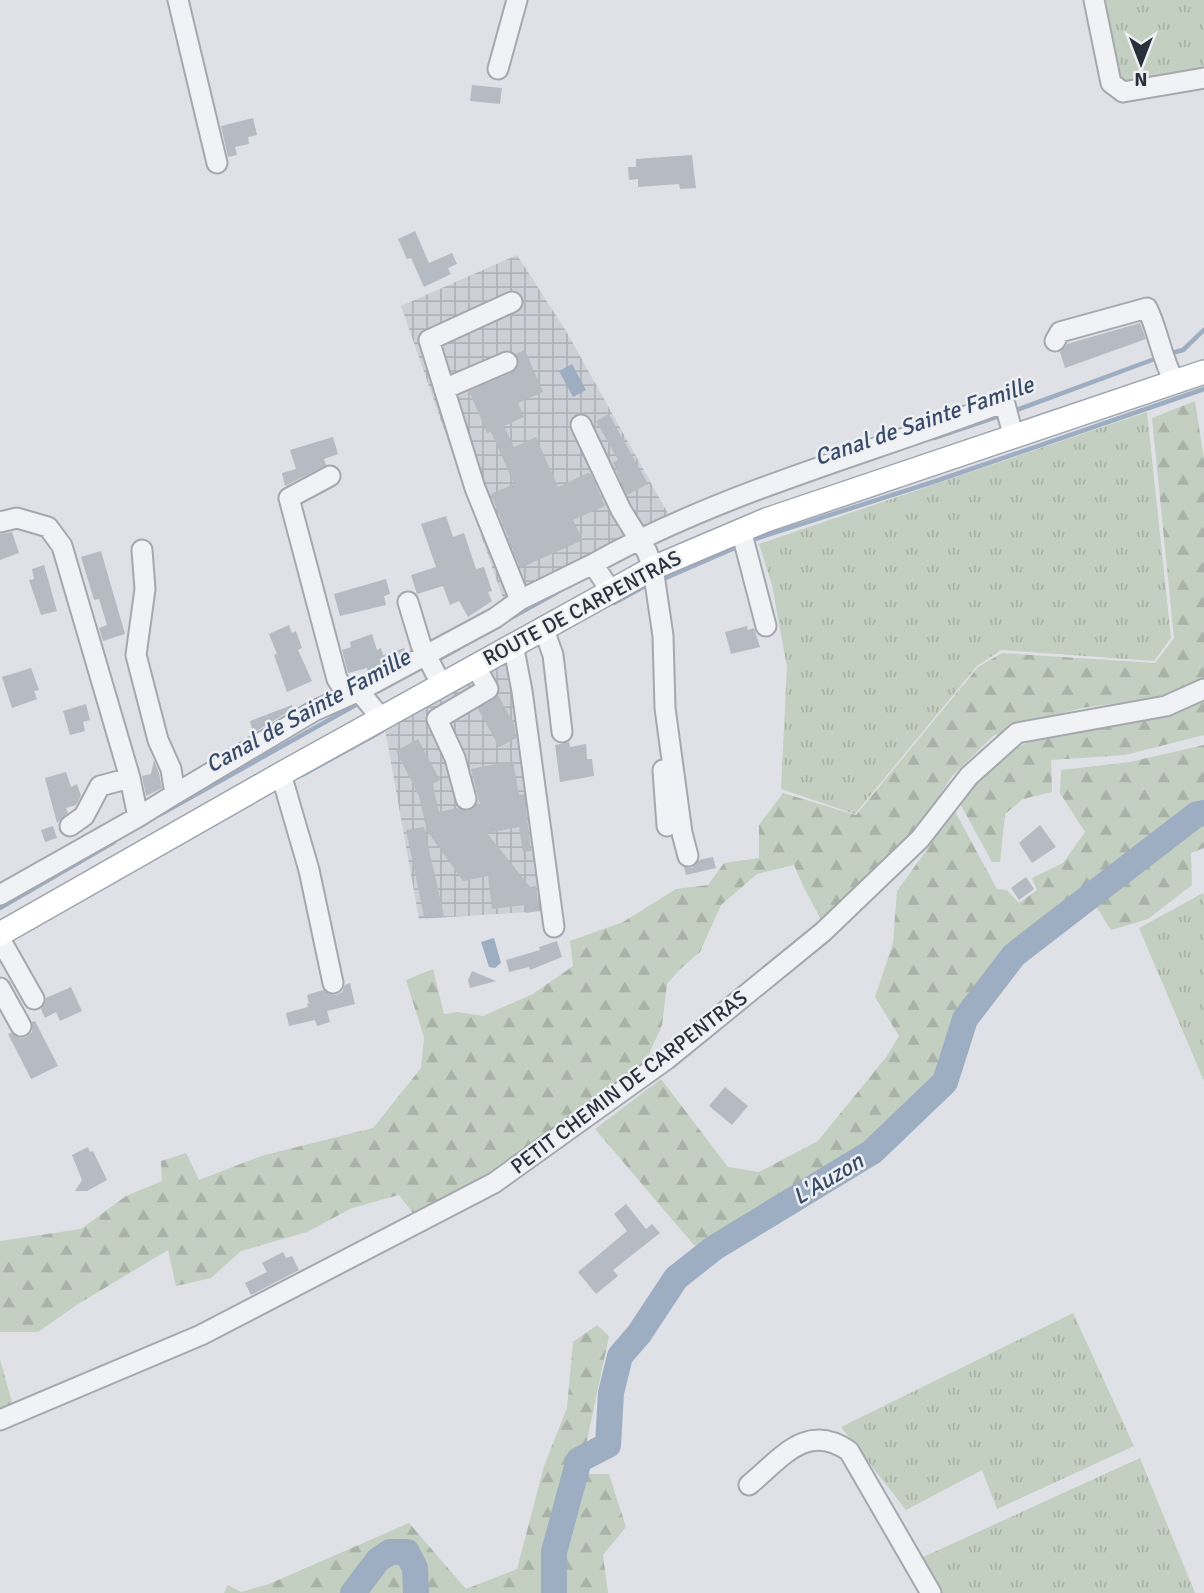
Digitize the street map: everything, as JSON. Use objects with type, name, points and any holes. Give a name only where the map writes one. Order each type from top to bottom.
[{"type":"main road","name":"ROUTE DE CARPENTRAS","points":[[0,933],[441,684],[653,568],[741,530],[1204,372]]},
{"type":"street","points":[[178,0],[217,163]]},
{"type":"street","points":[[498,69],[517,0]]},
{"type":"street","points":[[1094,0],[1111,83],[1123,92],[1204,78]]},
{"type":"street","points":[[512,302],[429,340],[475,488],[520,600]]},
{"type":"street","points":[[1055,341],[1060,332],[1147,308],[1156,326],[1167,368],[1175,382]]},
{"type":"street","points":[[444,389],[507,362]]},
{"type":"street","points":[[0,895],[138,817],[314,711],[427,656],[495,618],[520,600],[639,538],[758,491],[991,407],[1005,404],[1013,435]]},
{"type":"street","points":[[581,425],[621,510],[639,538],[653,568],[663,636],[668,727],[682,833],[688,856]]},
{"type":"street","points":[[330,476],[289,498],[337,679],[381,718]]},
{"type":"street","points":[[0,522],[17,518],[48,527],[62,546],[130,778],[138,817]]},
{"type":"street","points":[[741,530],[766,626]]},
{"type":"street","points":[[142,550],[145,589],[136,655],[158,740],[171,769],[175,794]]},
{"type":"street","points":[[593,564],[610,590]]},
{"type":"street","points":[[408,602],[427,656],[441,684]]},
{"type":"street","points":[[543,627],[553,654],[562,732]]},
{"type":"street","points":[[513,644],[522,691],[554,927]]},
{"type":"street","points":[[466,799],[455,758],[437,719],[488,689],[475,666]]},
{"type":"street","name":"PETIT CHEMIN DE CARPENTRAS","points":[[0,1420],[201,1335],[494,1183],[667,1059],[823,932],[920,839],[969,776],[1017,733],[1166,706],[1204,689]]},
{"type":"street","points":[[667,825],[662,774],[668,727]]},
{"type":"street","points":[[281,774],[309,870],[333,983]]},
{"type":"street","points":[[70,826],[84,816],[100,786],[130,778]]},
{"type":"street","points":[[0,939],[34,999]]},
{"type":"street","points":[[0,988],[21,1026]]},
{"type":"street","points":[[749,1485],[802,1442],[818,1439],[836,1442],[849,1451],[931,1593]]},
{"type":"shaded area","points":[[517,255],[566,331],[670,517],[505,604],[401,306]]},
{"type":"shaded area","points":[[520,651],[559,910],[419,919],[385,729]]},
{"type":"green space","points":[[1100,0],[1204,0],[1204,68],[1123,82],[1117,79]]},
{"type":"green space","points":[[1195,401],[1204,459],[1204,680],[1193,687],[1154,698],[1082,708],[1036,720],[993,736],[952,776],[926,817],[887,864],[822,921],[794,865],[757,874],[721,905],[700,952],[667,984],[662,1025],[646,1061],[608,1098],[544,1143],[416,1217],[399,1195],[352,1208],[307,1232],[241,1251],[211,1278],[176,1286],[168,1250],[78,1304],[38,1332],[0,1332],[0,1241],[81,1229],[126,1196],[162,1181],[161,1161],[186,1153],[199,1180],[261,1156],[373,1128],[421,1068],[424,1037],[406,980],[433,969],[444,1014],[458,1012],[483,1016],[533,994],[573,966],[570,941],[623,922],[676,889],[708,885],[724,863],[759,858],[759,825],[783,793],[856,815],[978,667],[1002,653],[1155,663],[1174,638],[1152,418]]},
{"type":"green space","points":[[1147,412],[1171,638],[1154,661],[1001,650],[977,666],[855,814],[781,789],[787,667],[772,585],[759,544]]},
{"type":"green space","points":[[1204,699],[1204,735],[1125,755],[1051,760],[1052,792],[1023,799],[1005,814],[1000,862],[992,862],[957,798],[1001,754],[1027,743]]},
{"type":"green space","points":[[1204,745],[1204,848],[1191,853],[1192,885],[1148,919],[1111,930],[1086,891],[1009,949],[959,1015],[940,1077],[866,1145],[704,1252],[693,1244],[595,1129],[661,1079],[728,1167],[759,1172],[818,1141],[887,1056],[899,1036],[875,997],[893,943],[897,891],[926,851],[951,804],[997,889],[1007,890],[1019,903],[1037,890],[1032,878],[1063,863],[1085,832],[1060,793],[1061,770],[1130,762]]},
{"type":"green space","points":[[1203,893],[1204,897],[1204,1081],[1139,928]]},
{"type":"green space","points":[[1073,1313],[1134,1446],[997,1509],[982,1470],[906,1510],[841,1427]]},
{"type":"green space","points":[[597,1325],[609,1336],[580,1474],[609,1474],[626,1527],[603,1555],[608,1593],[224,1593],[228,1585],[241,1592],[269,1584],[409,1523],[466,1589],[517,1569],[544,1466],[567,1408],[573,1342]]},
{"type":"green space","points":[[0,1359],[13,1406],[0,1412]]},
{"type":"green space","points":[[1140,1458],[1195,1593],[942,1593],[921,1558]]},
{"type":"water","points":[[572,364],[586,390],[573,397],[559,371]]},
{"type":"water","points":[[494,938],[501,963],[495,968],[489,967],[481,942]]},
{"type":"building","points":[[472,85],[502,88],[500,104],[470,101]]},
{"type":"building","points":[[253,118],[257,135],[248,137],[249,144],[235,147],[237,155],[228,157],[221,126]]},
{"type":"building","points":[[692,155],[696,188],[680,189],[679,184],[638,187],[638,179],[629,180],[628,167],[636,167],[636,159]]},
{"type":"building","points":[[415,231],[429,263],[452,253],[457,264],[448,268],[451,274],[424,287],[411,258],[407,259],[398,239]]},
{"type":"building","points":[[1140,323],[1146,339],[1065,368],[1060,352],[1067,344]]},
{"type":"building","points":[[525,350],[543,392],[518,403],[524,417],[504,426],[514,447],[536,437],[558,487],[591,474],[605,506],[573,520],[583,540],[520,568],[491,494],[514,484],[469,391],[512,373],[519,364],[516,354]]},
{"type":"building","points":[[609,414],[648,484],[627,495],[613,463],[618,460],[596,421]]},
{"type":"building","points":[[333,437],[338,454],[324,459],[326,465],[285,486],[282,473],[296,469],[290,450]]},
{"type":"building","points":[[446,516],[453,537],[464,533],[476,569],[484,567],[492,591],[488,592],[492,601],[468,617],[459,601],[450,605],[443,586],[417,594],[411,575],[436,567],[421,524]]},
{"type":"building","points":[[12,532],[19,553],[0,560],[0,534]]},
{"type":"building","points":[[101,551],[125,634],[103,641],[99,628],[107,625],[99,599],[94,600],[81,557]]},
{"type":"building","points":[[44,565],[57,611],[41,615],[29,580],[34,579],[32,569]]},
{"type":"building","points":[[386,579],[390,594],[384,596],[386,605],[340,616],[334,594]]},
{"type":"building","points":[[289,625],[292,633],[296,631],[302,648],[298,650],[312,681],[287,692],[269,634]]},
{"type":"building","points":[[747,626],[748,630],[754,628],[760,647],[731,654],[725,632]]},
{"type":"building","points":[[372,634],[377,650],[381,648],[383,655],[404,648],[406,652],[368,672],[367,668],[348,673],[342,650],[351,647],[350,642]]},
{"type":"building","points":[[31,668],[39,690],[34,691],[37,699],[12,708],[2,677]]},
{"type":"building","points":[[498,695],[514,724],[516,738],[499,747],[478,709]]},
{"type":"building","points":[[86,704],[90,720],[83,722],[85,731],[70,735],[63,711]]},
{"type":"building","points":[[292,705],[293,709],[253,733],[250,721]]},
{"type":"building","points":[[418,739],[440,780],[433,784],[439,812],[458,808],[468,811],[480,804],[471,769],[513,761],[519,795],[524,794],[531,851],[523,852],[519,827],[487,833],[530,887],[536,886],[539,911],[526,913],[525,905],[492,909],[488,876],[463,881],[427,831],[419,796],[396,751]]},
{"type":"building","points":[[569,742],[570,747],[586,744],[587,759],[592,759],[594,776],[560,782],[555,745]]},
{"type":"building","points":[[154,760],[162,788],[146,796],[142,776],[151,774]]},
{"type":"building","points":[[66,772],[71,787],[77,784],[81,796],[76,805],[66,808],[68,813],[57,823],[45,778]]},
{"type":"building","points":[[1040,825],[1056,847],[1032,863],[1019,843]]},
{"type":"building","points":[[53,826],[57,838],[45,842],[41,830]]},
{"type":"building","points":[[424,827],[444,916],[424,916],[406,830]]},
{"type":"building","points":[[713,857],[716,868],[686,875],[684,867],[692,868],[699,860]]},
{"type":"building","points":[[1026,877],[1034,889],[1019,900],[1011,888]]},
{"type":"building","points":[[557,941],[562,957],[530,970],[529,967],[509,972],[506,960],[540,950],[539,947]]},
{"type":"building","points":[[472,971],[496,981],[470,988],[468,980]]},
{"type":"building","points":[[350,983],[355,1004],[327,1011],[330,1022],[317,1026],[315,1020],[289,1026],[286,1013],[308,1007],[307,995],[323,990],[336,995]]},
{"type":"building","points":[[71,987],[82,1011],[60,1021],[56,1012],[45,1018],[41,1009],[46,998]]},
{"type":"building","points":[[35,1021],[58,1066],[31,1079],[8,1034],[26,1037],[32,1032],[32,1022]]},
{"type":"building","points":[[725,1087],[748,1106],[732,1125],[709,1106]]},
{"type":"building","points":[[88,1147],[90,1152],[93,1151],[107,1180],[87,1191],[75,1191],[82,1180],[72,1155]]},
{"type":"building","points":[[626,1204],[646,1229],[652,1224],[660,1233],[613,1270],[618,1276],[596,1294],[578,1272],[627,1231],[614,1214]]},
{"type":"building","points":[[283,1252],[286,1258],[292,1256],[299,1270],[251,1295],[245,1283],[267,1272],[262,1263]]},
{"type":"waterway","name":"Canal de Sainte Famille","points":[[1168,354],[1183,350],[1204,330]]},
{"type":"waterway","name":"Canal de Sainte Famille","points":[[1014,411],[1160,357]]},
{"type":"waterway","points":[[755,539],[936,481],[1204,389]]},
{"type":"waterway","name":"Canal de Sainte Famille","points":[[934,438],[1002,415]]},
{"type":"waterway","points":[[661,580],[737,547]]},
{"type":"waterway","points":[[614,603],[647,585]]},
{"type":"waterway","name":"Canal de Sainte Famille","points":[[509,619],[556,593]]},
{"type":"waterway","name":"Canal de Sainte Famille","points":[[436,661],[459,648]]},
{"type":"waterway","name":"Canal de Sainte Famille","points":[[161,814],[361,702]]},
{"type":"waterway","points":[[302,775],[382,731]]},
{"type":"waterway","name":"L'Auzon","points":[[554,1593],[554,1552],[579,1460],[608,1445],[611,1393],[620,1356],[639,1334],[676,1278],[714,1248],[872,1152],[945,1082],[965,1019],[1014,955],[1197,814],[1204,813]]},
{"type":"waterway","name":"Canal de Sainte Famille","points":[[0,908],[114,842]]},
{"type":"waterway","name":"L'Auzon","points":[[353,1593],[378,1560],[390,1552],[407,1552],[415,1568],[416,1593]]}]
